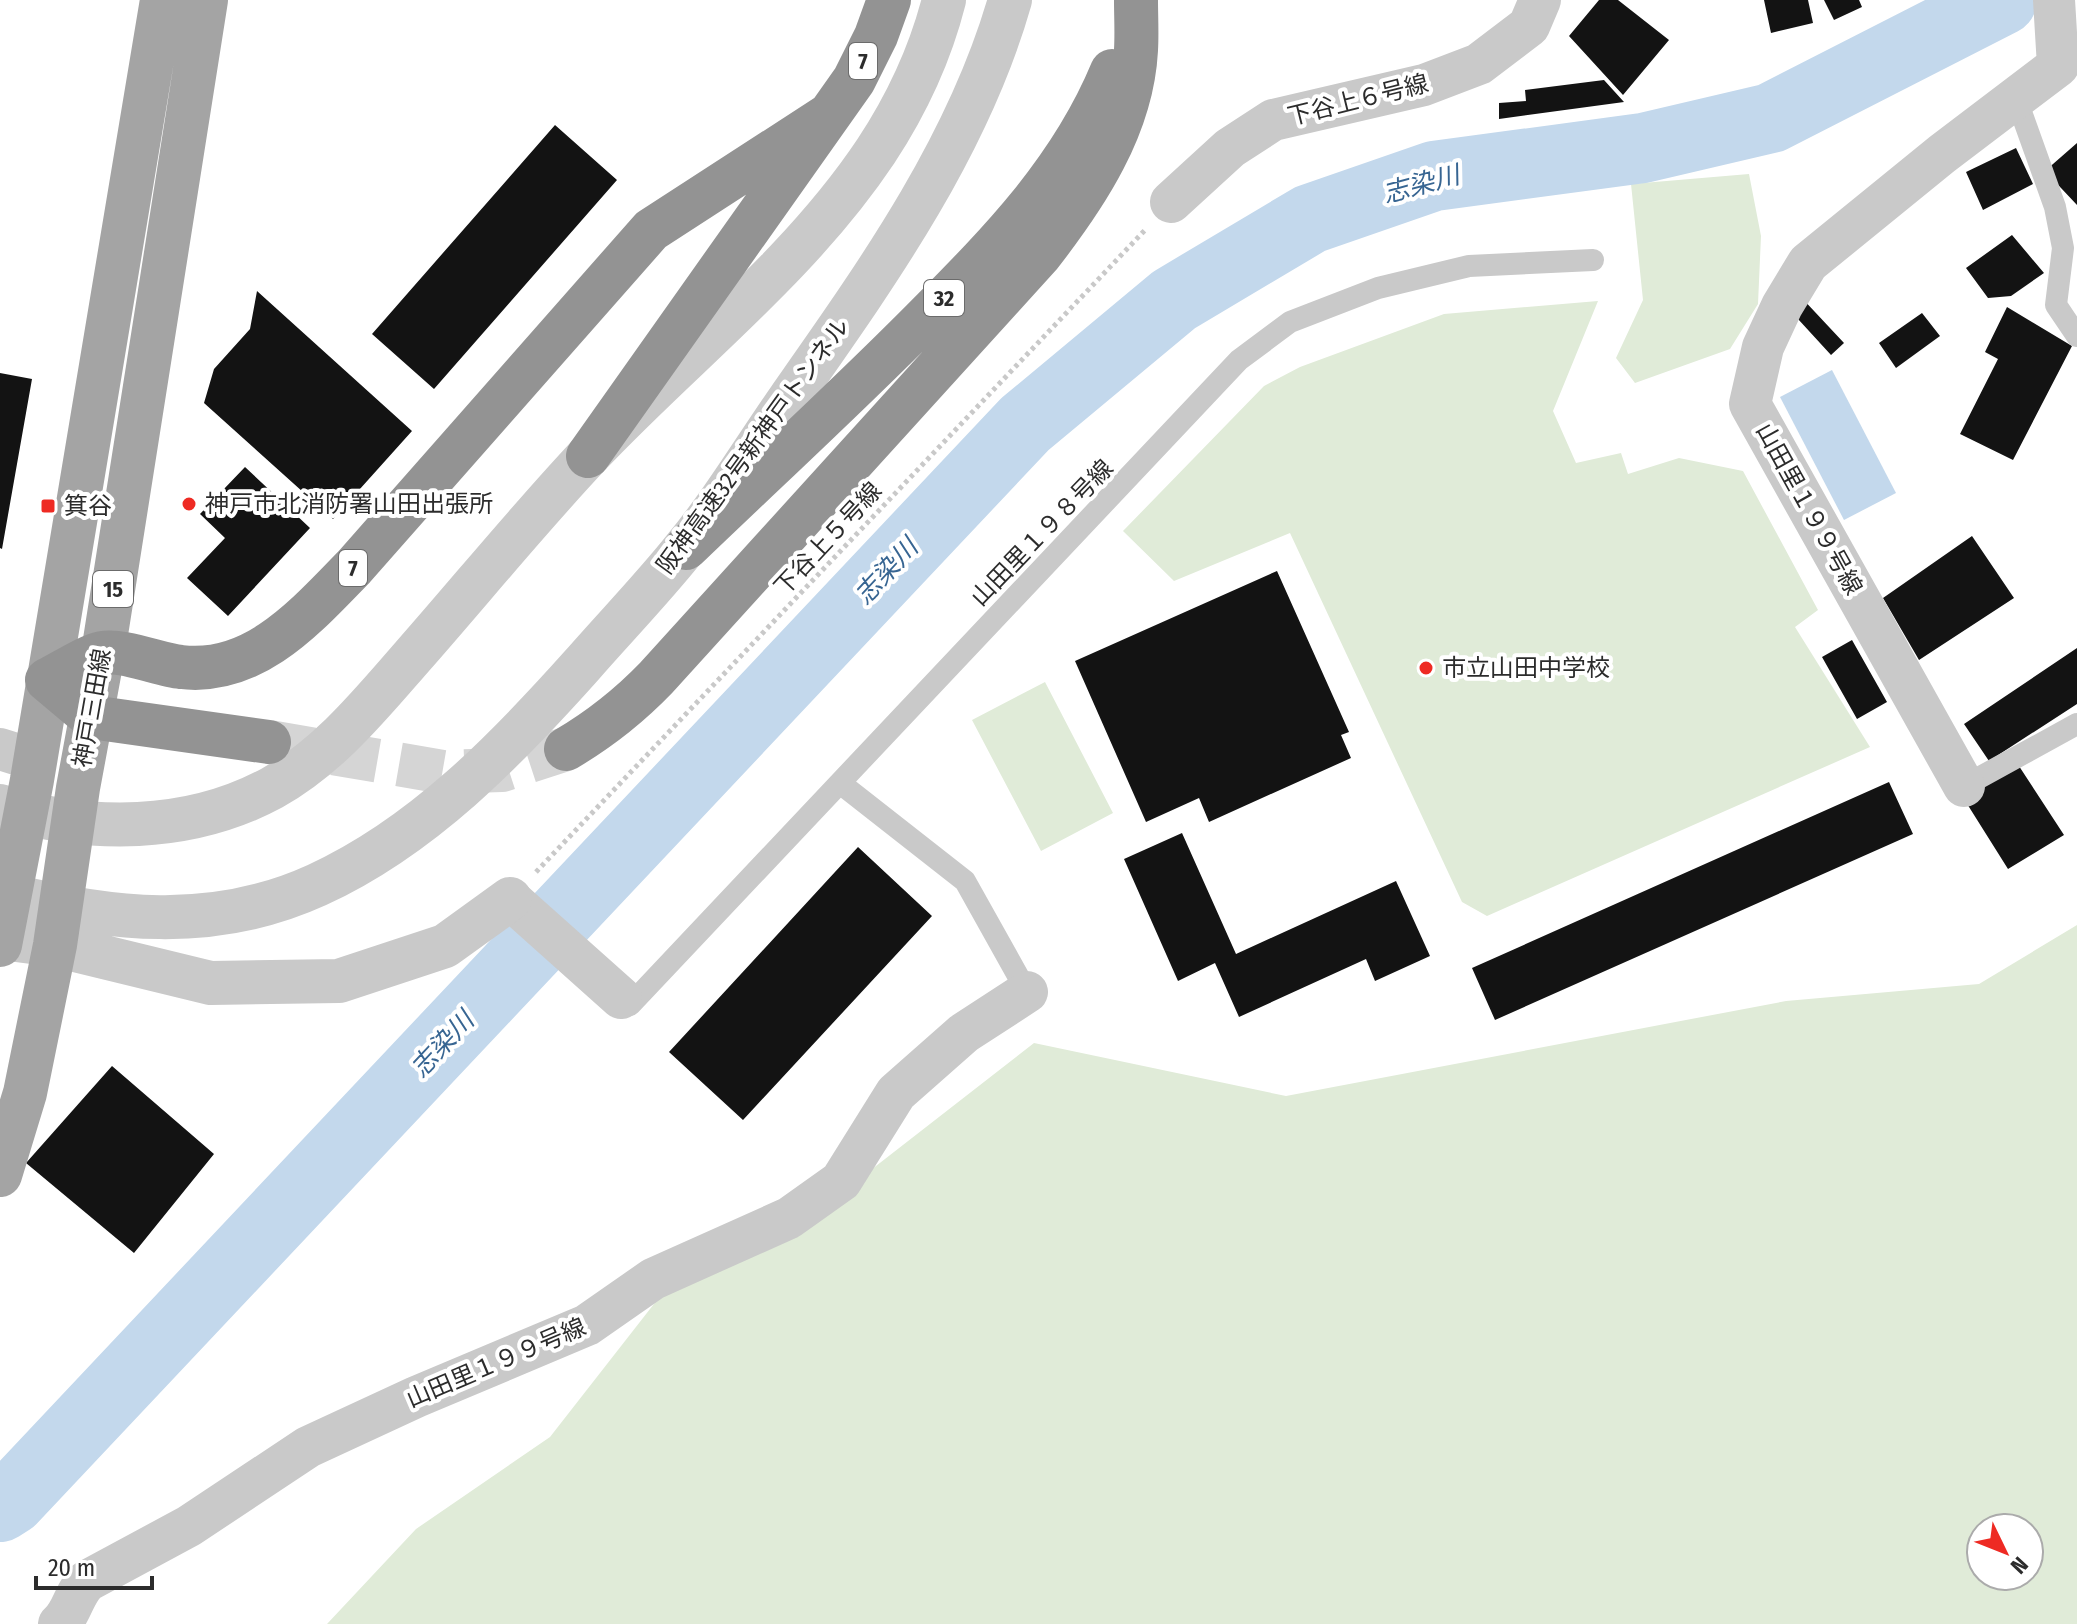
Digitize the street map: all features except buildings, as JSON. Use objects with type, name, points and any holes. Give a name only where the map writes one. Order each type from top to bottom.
[{"type":"highway","name":"7","points":[[588,456],[854,80],[876,36],[889,0]]},
{"type":"highway","points":[[566,749],[600,729],[631,705],[1040,255],[1069,217],[1114,138],[1129,95],[1136,52],[1136,0]]},
{"type":"highway","name":"32","points":[[686,548],[899,344],[1023,215],[1053,178],[1098,103],[1121,48],[1136,0]]},
{"type":"highway","name":"7","points":[[103,653],[180,667],[209,667],[242,660],[273,643],[311,611],[354,567],[651,230],[827,116]]},
{"type":"highway","points":[[103,653],[47,680],[91,717],[269,742]]},
{"type":"main road","name":"神戸三田線","points":[[0,940],[18,754],[47,680],[162,0]]},
{"type":"main road","name":"神戸三田線","points":[[0,1175],[25,1093],[55,945],[206,0]]},
{"type":"street","points":[[0,806],[58,820],[108,825],[149,824],[238,805],[304,768],[341,736],[588,456],[761,286],[840,198],[875,152],[904,104],[928,55],[944,0]]},
{"type":"street","name":"阪神高速32号新神戸トンネル","points":[[0,893],[103,915],[143,918],[213,915],[268,902],[315,886],[395,840],[442,804],[546,705],[686,548],[854,306],[935,178],[971,105],[1010,0]]},
{"type":"street","name":"下谷上６号線","points":[[1171,202],[1230,148],[1273,120],[1424,85],[1479,64],[1529,26],[1540,0]]},
{"type":"street","points":[[2054,0],[2064,60]]},
{"type":"street","name":"山田里１９９号線","points":[[1964,786],[1750,404],[1763,347],[1782,306],[1808,263],[2064,60]]},
{"type":"street","points":[[0,940],[55,945],[211,983],[339,981],[445,946],[510,899],[621,998]]},
{"type":"street","name":"山田里１９９号線","points":[[59,1624],[70,1613],[78,1590],[87,1581],[189,1526],[308,1447],[416,1397],[587,1325],[653,1279],[789,1218],[841,1181],[896,1093],[964,1033],[1027,992]]},
{"type":"lane","points":[[2016,98],[2055,207],[2063,248],[2056,305],[2077,336]]},
{"type":"lane","name":"山田里１９８号線","points":[[621,998],[630,1005],[1239,360],[1290,322],[1378,288],[1469,266],[1593,260]]},
{"type":"lane","points":[[1964,786],[2077,724]]},
{"type":"lane","points":[[840,783],[965,881],[1027,992]]},
{"type":"path","name":"下谷上５号線","points":[[510,899],[1171,202]]},
{"type":"green space","points":[[1749,174],[1761,236],[1758,304],[1730,349],[1635,383],[1616,358],[1643,300],[1631,184]]},
{"type":"green space","points":[[1598,301],[1553,411],[1576,463],[1621,453],[1628,474],[1679,458],[1743,471],[1818,610],[1795,627],[1870,747],[1487,916],[1462,902],[1290,533],[1174,581],[1123,531],[1264,386],[1300,367],[1444,314]]},
{"type":"green space","points":[[1045,682],[1113,813],[1041,851],[972,720]]},
{"type":"green space","points":[[2077,925],[2077,1624],[327,1624],[416,1529],[550,1437],[675,1277],[786,1236],[1034,1043],[1286,1096],[1786,1001],[1979,984]]},
{"type":"water","points":[[1832,370],[1896,493],[1844,520],[1780,397]]},
{"type":"waterway","name":"志染川","points":[[0,1507],[11,1500],[1025,424],[1174,300],[1310,219],[1434,176],[1643,148],[1771,118],[2002,0]]},
{"type":"tunnel","points":[[269,742],[443,772],[502,770],[566,749]]},
{"type":"place","name":"神戸市北消防署山田出張所","points":[[189,504]]},
{"type":"place","name":"箕谷","points":[[48,506]]},
{"type":"place","name":"市立山田中学校","points":[[1426,668]]}]
